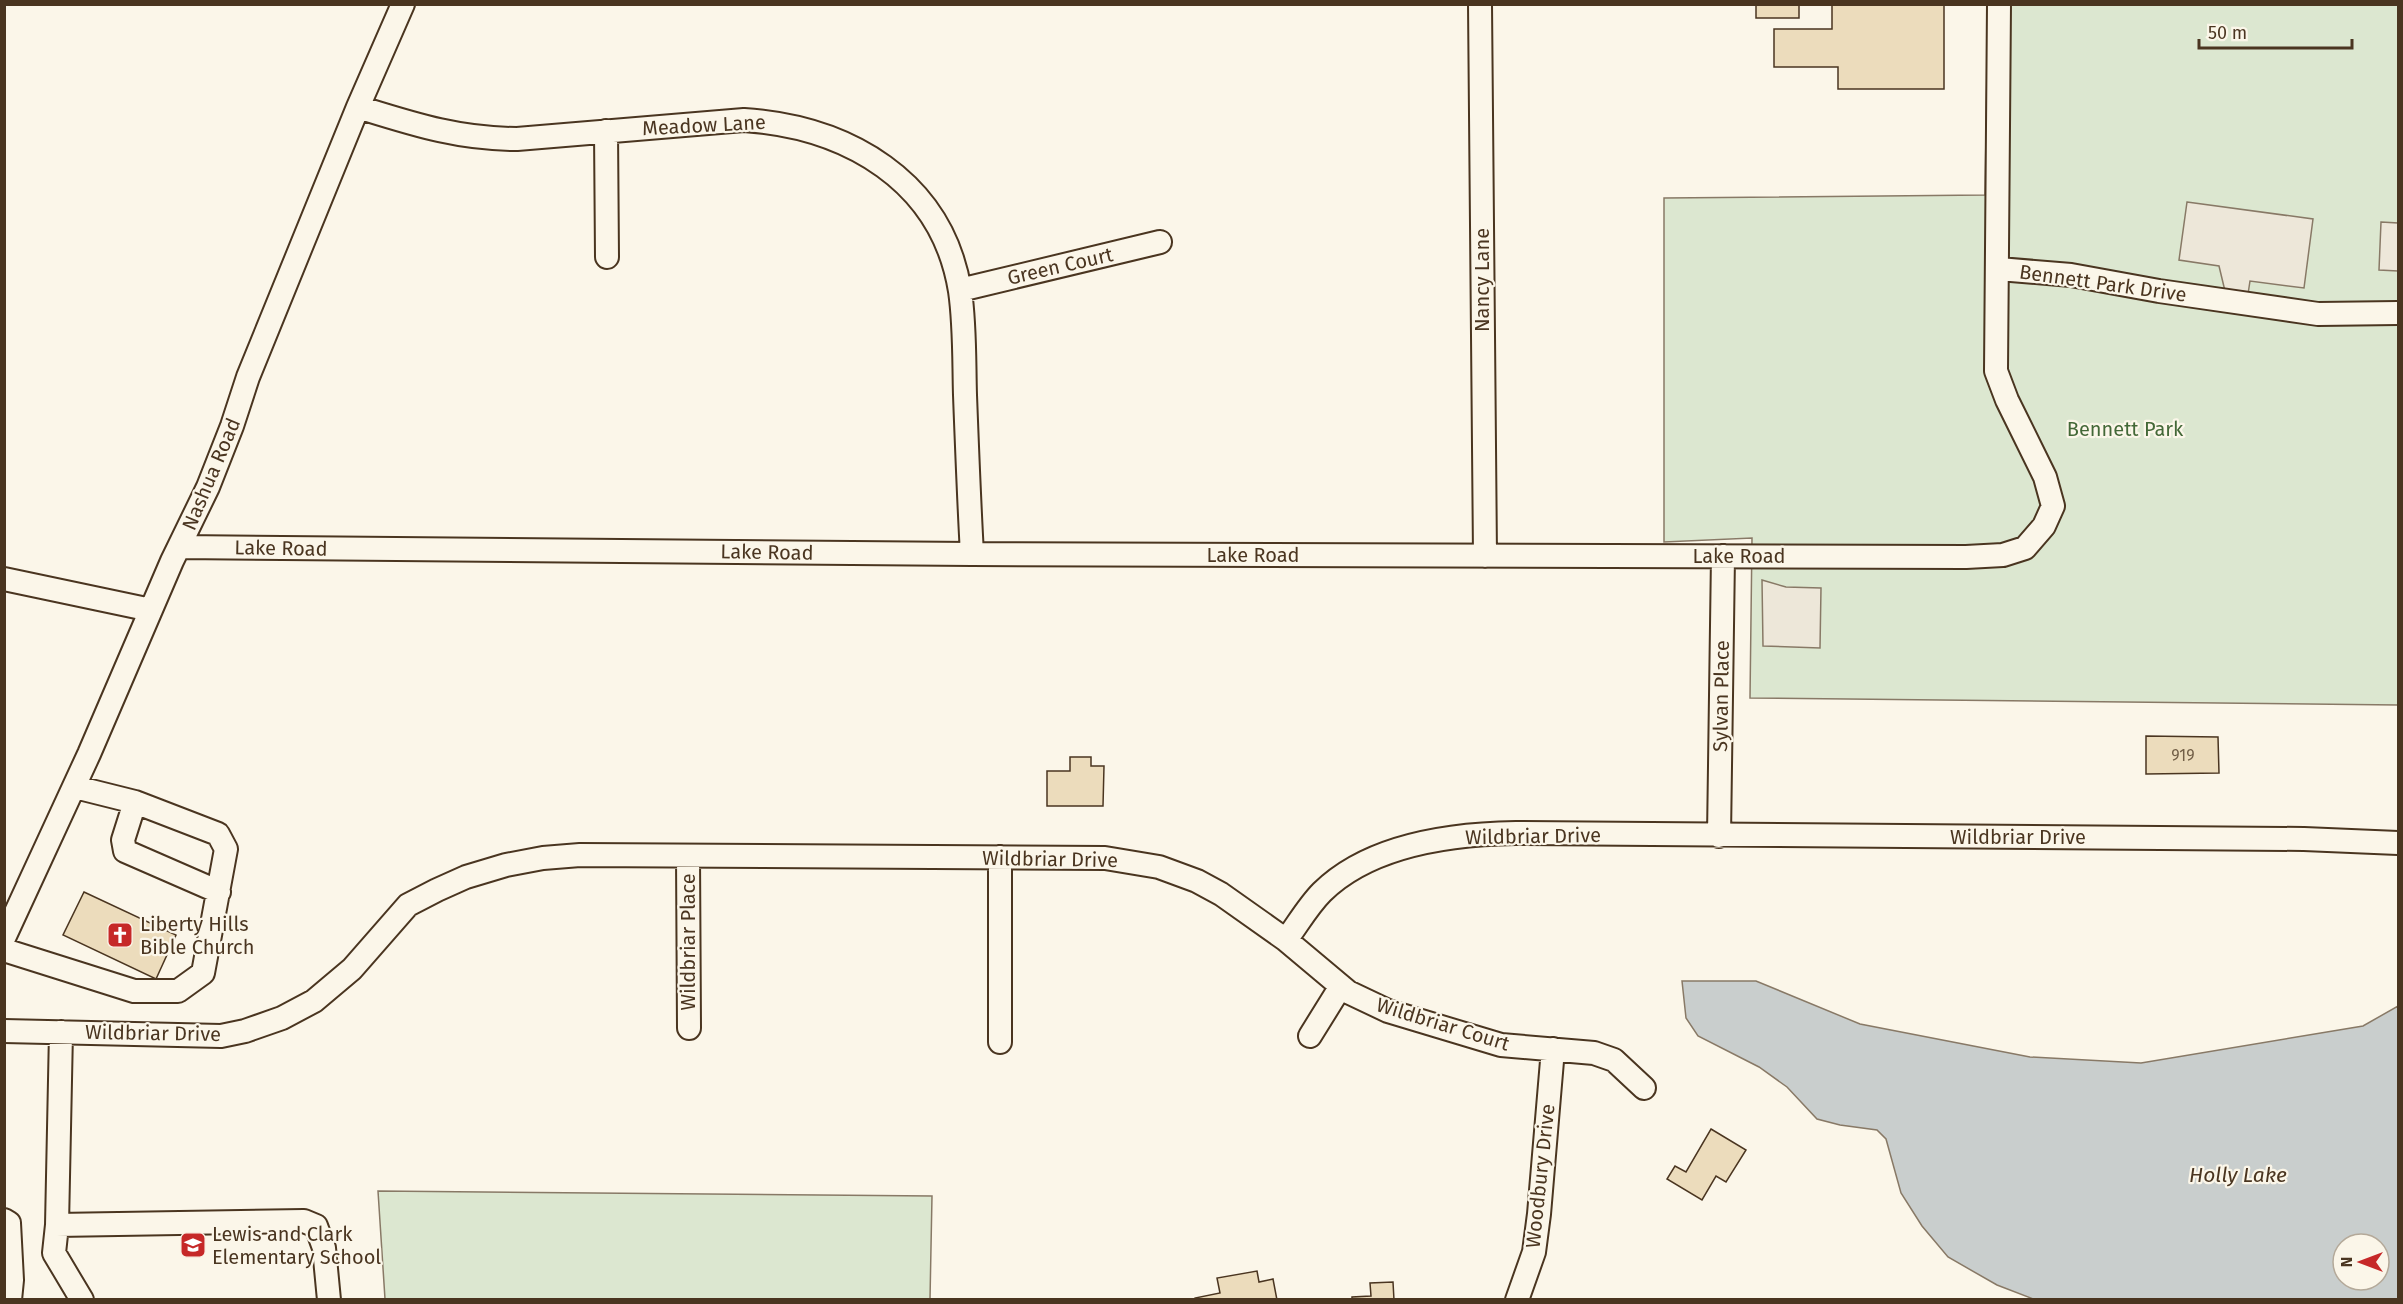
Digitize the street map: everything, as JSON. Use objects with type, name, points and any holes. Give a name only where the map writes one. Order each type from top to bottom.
[{"type":"street","name":"Nashua Road","points":[[4,938],[75,787],[151,610],[208,487],[248,377],[358,107],[403,4]]},
{"type":"street","name":"Nancy Lane","points":[[1480,4],[1485,556]]},
{"type":"street","name":"Bennett Park Drive","points":[[1999,4],[1998,269],[2071,275],[2159,291],[2318,314],[2398,313]]},
{"type":"street","name":"Meadow Lane","points":[[358,107],[432,129],[489,139],[518,139],[744,120],[791,125],[821,133],[850,145],[874,158],[896,174],[925,208],[944,239],[960,290],[972,554]]},
{"type":"street","points":[[606,131],[607,257]]},
{"type":"street","name":"Green Court","points":[[960,290],[1160,242]]},
{"type":"street","name":"Lake Road","points":[[180,547],[972,554],[1994,556],[2025,548],[2044,526],[2053,506],[2045,477],[2007,400],[1996,371],[1998,269]]},
{"type":"street","name":"Sylvan Place","points":[[1719,836],[1723,556]]},
{"type":"street","points":[[4,579],[151,610]]},
{"type":"street","points":[[4,950],[134,991],[178,991],[203,973],[226,849],[218,834],[135,802],[75,787]]},
{"type":"street","points":[[135,802],[123,840],[125,851],[219,892]]},
{"type":"street","name":"Wildbriar Drive","points":[[4,1031],[221,1036],[245,1031],[282,1018],[314,1001],[352,969],[408,906],[466,877],[506,865],[543,858],[580,855],[1105,858],[1159,867],[1197,881],[1221,894],[1286,940],[1320,894],[1352,869],[1393,852],[1418,845],[1494,833],[2304,839],[2398,843]]},
{"type":"street","name":"Wildbriar Place","points":[[688,856],[688,1029]]},
{"type":"street","points":[[1000,857],[1000,1042]]},
{"type":"street","name":"Wildbriar Court","points":[[1286,940],[1348,992],[1388,1011],[1501,1045],[1594,1053],[1614,1060],[1644,1088]]},
{"type":"street","points":[[1310,1036],[1341,986]]},
{"type":"street","name":"Wildbriar Drive","points":[[61,1032],[57,1225],[54,1253],[82,1299]]},
{"type":"street","name":"Woodbury Drive","points":[[1517,1299],[1534,1252],[1552,1049]]},
{"type":"street","points":[[4,1220],[9,1223],[12,1280],[10,1299]]},
{"type":"street","points":[[57,1225],[304,1221],[316,1226],[324,1248],[329,1299]]},
{"type":"green space","name":"Bennett Park","points":[[1988,5],[2398,5],[2398,705],[1750,698],[1752,538],[1664,542],[1664,198],[1985,195]]},
{"type":"green space","points":[[378,1191],[932,1196],[930,1299],[385,1299]]},
{"type":"shaded area","points":[[2187,202],[2313,219],[2304,288],[2250,281],[2248,294],[2225,291],[2219,266],[2179,260]]},
{"type":"shaded area","points":[[2381,222],[2398,223],[2398,271],[2379,270]]},
{"type":"shaded area","points":[[1762,580],[1786,587],[1821,588],[1820,648],[1763,646]]},
{"type":"water","name":"Holly Lake","points":[[1682,981],[1756,981],[1860,1024],[2030,1057],[2141,1063],[2363,1026],[2398,1006],[2398,1299],[2036,1300],[1997,1285],[1948,1257],[1922,1226],[1901,1193],[1886,1139],[1877,1130],[1817,1119],[1787,1087],[1759,1067],[1698,1036],[1686,1018]]},
{"type":"building","points":[[1756,4],[1799,4],[1799,18],[1756,18]]},
{"type":"building","points":[[1832,4],[1944,4],[1944,89],[1838,89],[1838,67],[1774,67],[1774,29],[1832,29]]},
{"type":"building","points":[[2146,736],[2218,737],[2219,773],[2146,774]]},
{"type":"building","points":[[1070,757],[1091,757],[1091,766],[1104,766],[1103,806],[1047,806],[1047,771],[1070,771]]},
{"type":"building","name":"Liberty Hills Bible Church","points":[[84,892],[176,935],[156,979],[63,935]]},
{"type":"building","points":[[1711,1129],[1746,1150],[1726,1182],[1716,1176],[1702,1200],[1667,1179],[1675,1166],[1686,1172]]},
{"type":"building","points":[[1257,1271],[1259,1282],[1273,1279],[1277,1300],[1195,1300],[1195,1298],[1220,1293],[1217,1278]]},
{"type":"building","points":[[1393,1282],[1394,1300],[1352,1300],[1352,1297],[1371,1296],[1370,1283]]},
{"type":"place","name":"Liberty Hills Bible Church","points":[[120,935]]},
{"type":"place","name":"Lewis and Clark Elementary School","points":[[193,1245]]}]
